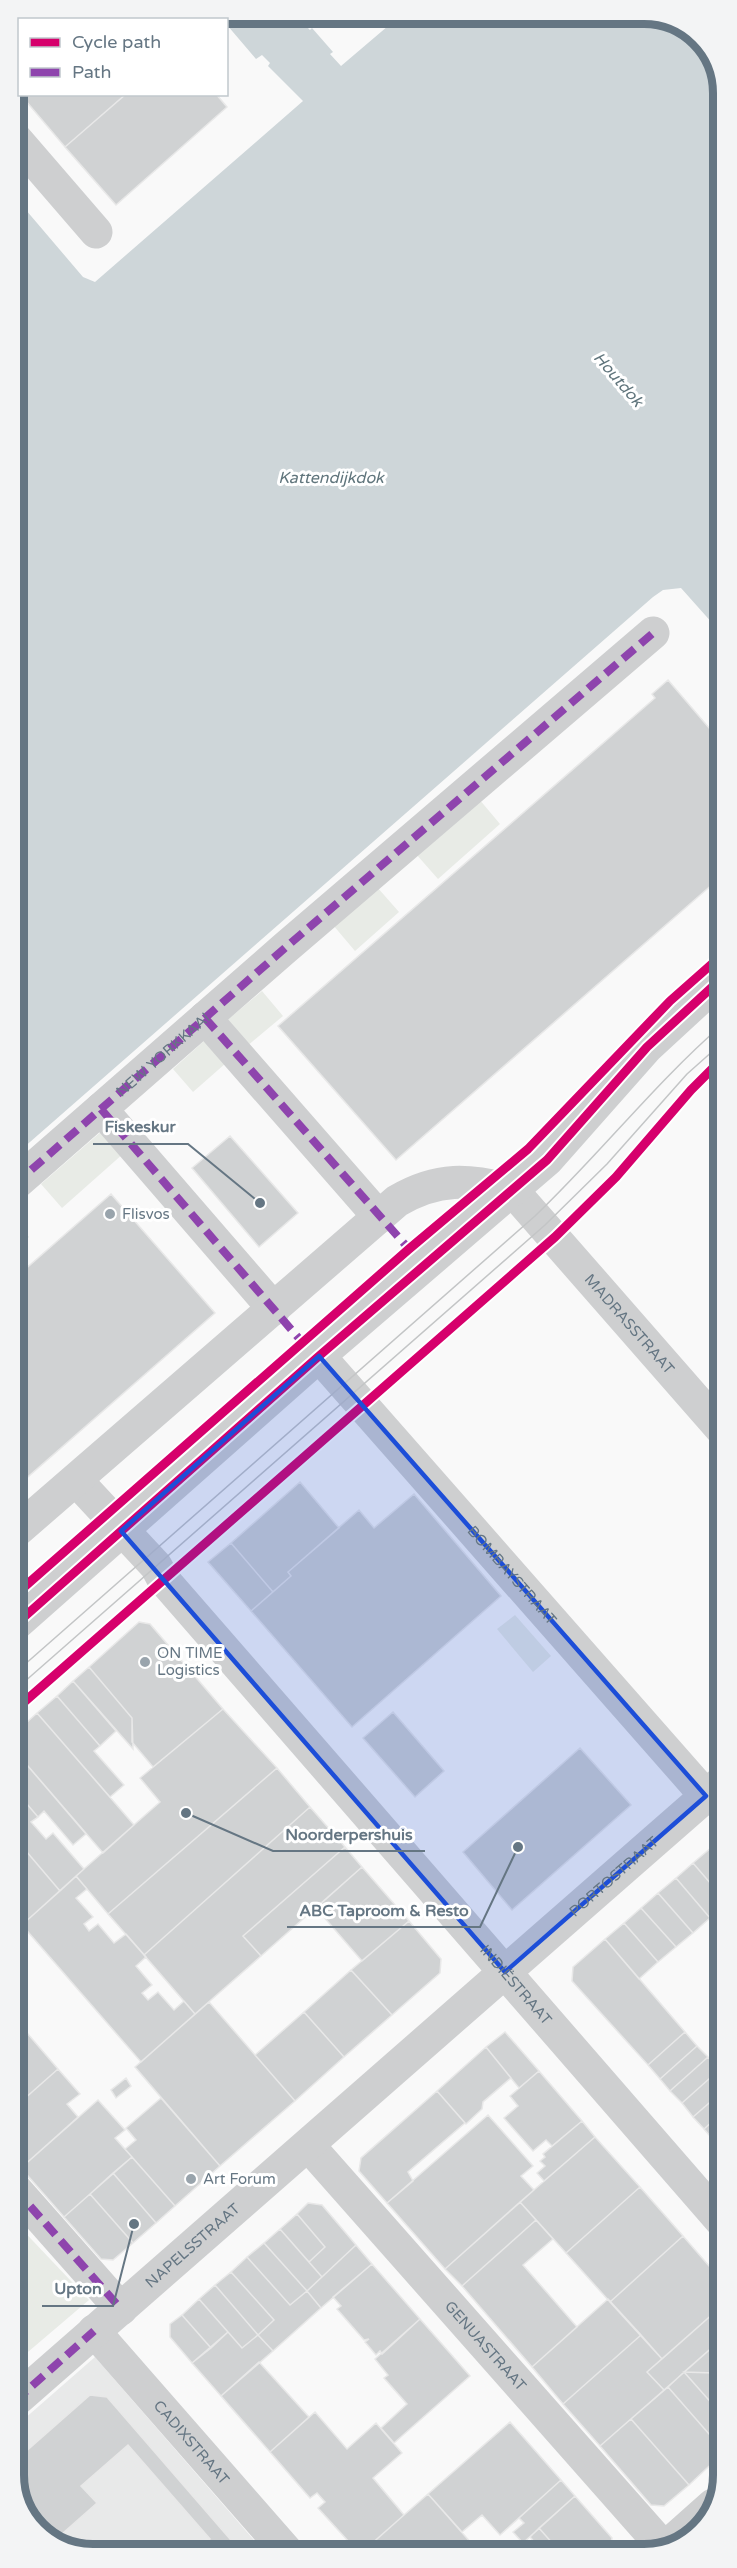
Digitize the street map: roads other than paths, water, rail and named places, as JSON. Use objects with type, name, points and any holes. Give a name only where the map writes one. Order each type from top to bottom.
[{"type":"street","points":[[24,149],[96,232]]},
{"type":"street","name":"NEW YORKKAAI","points":[[24,1176],[285,948],[653,633]]},
{"type":"street","points":[[24,1617],[319,1356],[547,1160],[647,1047],[713,987]]},
{"type":"street","points":[[205,1018],[379,1217]]},
{"type":"street","points":[[101,1109],[274,1309]]},
{"type":"street","points":[[24,1524],[398,1201],[421,1187],[448,1181],[485,1184],[513,1191]]},
{"type":"street","name":"MADRASSTRAAT","points":[[513,1191],[713,1420]]},
{"type":"street","name":"BOMBAYSTRAAT","points":[[319,1356],[713,1787]]},
{"type":"street","name":"INDIËSTRAAT","points":[[76,1480],[156,1566],[163,1579],[713,2211]]},
{"type":"street","name":"PORTOSTRAAT","points":[[505,1972],[713,1791]]},
{"type":"street","name":"NAPELSSTRAAT","points":[[24,2393],[505,1972]]},
{"type":"street","name":"GENUASTRAAT","points":[[308,2145],[654,2543]]},
{"type":"street","points":[[24,2199],[121,2309]]},
{"type":"street","name":"CADIXSTRAAT","points":[[94,2331],[280,2544]]},
{"type":"street","points":[[684,2531],[697,2519]]},
{"type":"water","name":"Kattendijkdok","points":[[228,24],[304,24],[310,30],[312,28],[333,52],[330,54],[341,66],[388,26],[386,24],[649,24],[679,33],[699,51],[712,79],[713,93],[713,624],[681,588],[663,590],[653,597],[24,1147],[24,208],[83,277],[95,282],[303,101],[268,66],[270,63],[262,55],[256,59]]},
{"type":"tram line","points":[[24,1665],[535,1216],[674,1070],[713,1033]]},
{"type":"tram line","points":[[24,1682],[545,1225],[607,1164],[687,1074],[713,1051]]},
{"type":"place","name":"Fiskeskur","points":[[260,1203]]},
{"type":"place","name":"Flisvos","points":[[110,1214]]},
{"type":"place","name":"ON TIME Logistics","points":[[145,1662]]},
{"type":"place","name":"Noorderpershuis","points":[[186,1813]]},
{"type":"place","name":"ABC Taproom & Resto","points":[[518,1847]]},
{"type":"place","name":"Art Forum","points":[[191,2179]]},
{"type":"place","name":"Upton","points":[[134,2224]]},
{"type":"water label","name":"Houtdok","points":[[619,379]]}]
